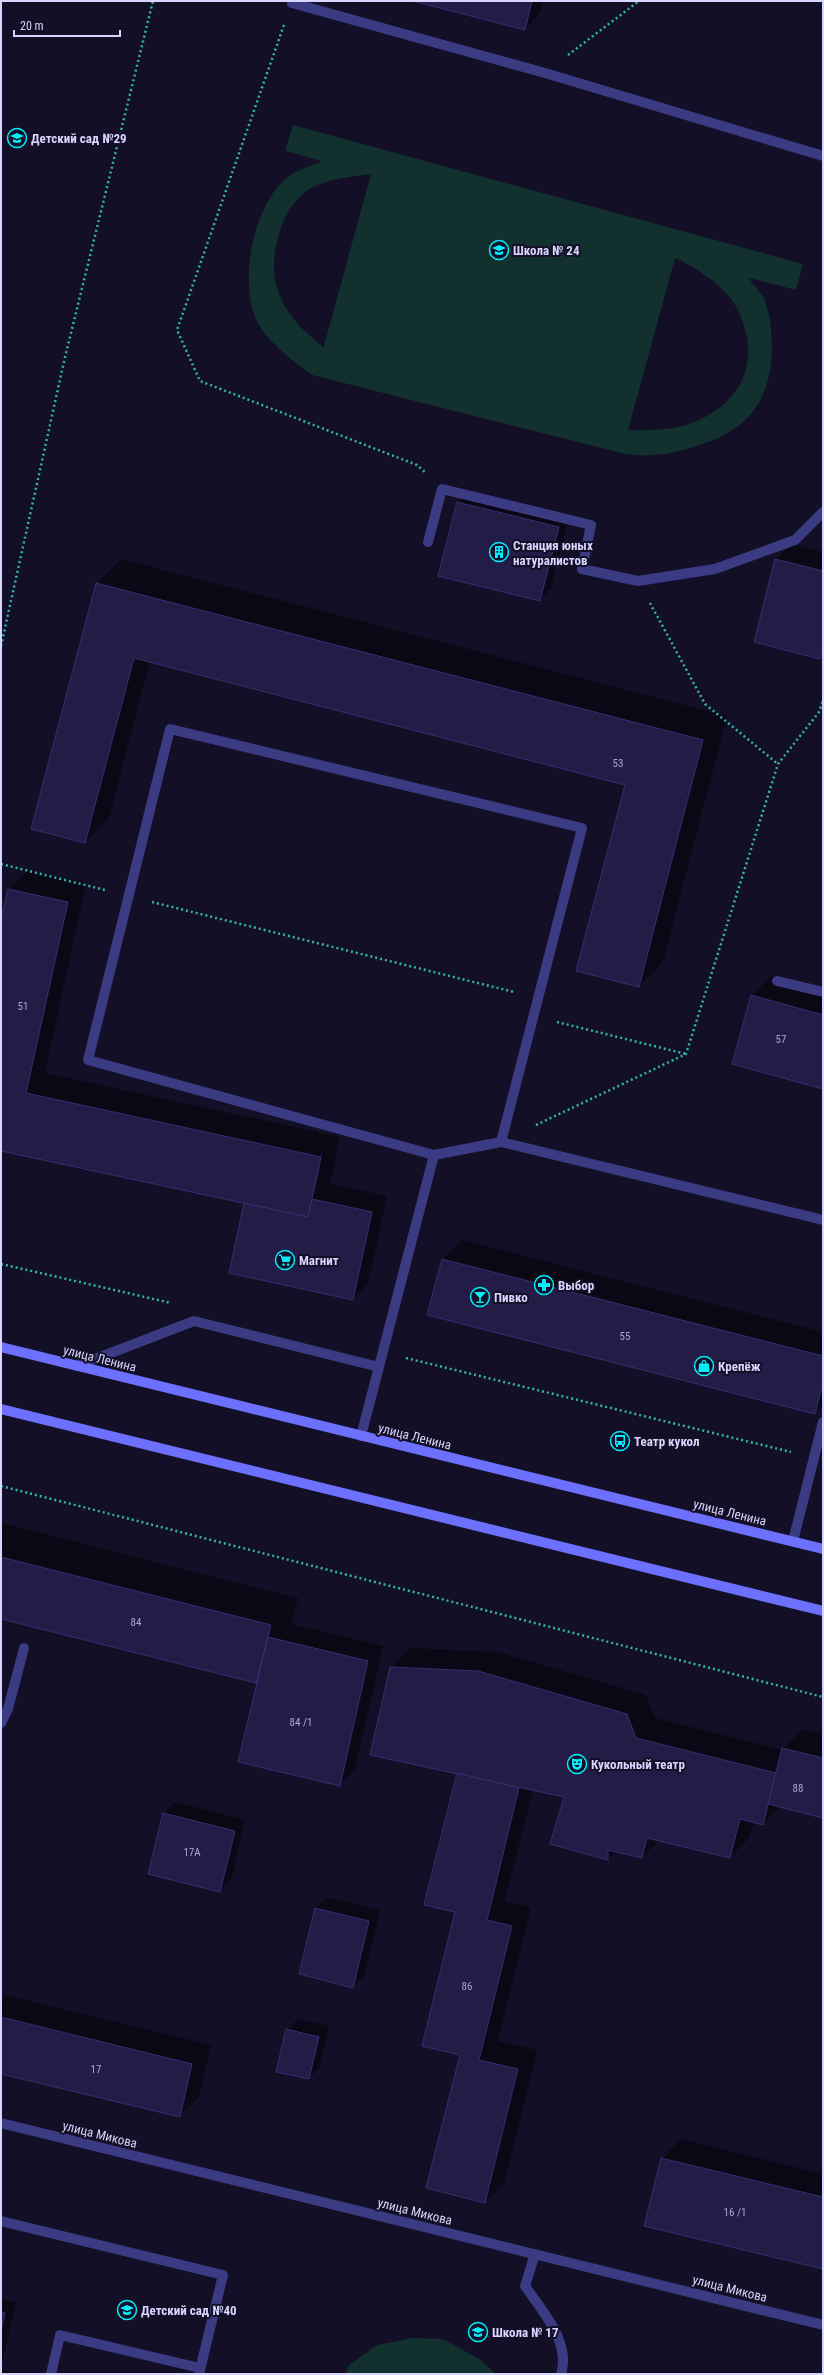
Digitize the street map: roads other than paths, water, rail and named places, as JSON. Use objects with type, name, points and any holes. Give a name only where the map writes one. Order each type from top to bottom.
[{"type":"main road","name":"улица Ленина","points":[[1,1347],[823,1548]]},
{"type":"main road","points":[[1,1409],[823,1611]]},
{"type":"street","points":[[292,2],[545,72],[823,156]]},
{"type":"street","points":[[428,542],[442,489],[591,525],[582,569],[638,581],[715,570],[795,540],[823,512]]},
{"type":"street","points":[[501,1142],[582,828],[170,729],[88,1060],[434,1155],[501,1142],[823,1220]]},
{"type":"street","points":[[777,981],[823,992]]},
{"type":"street","points":[[361,1436],[434,1155]]},
{"type":"street","points":[[77,1366],[194,1321],[379,1367]]},
{"type":"street","points":[[793,1541],[823,1422]]},
{"type":"street","points":[[1,1723],[8,1709],[24,1648]]},
{"type":"street","name":"улица Микова","points":[[1,2123],[823,2325]]},
{"type":"street","points":[[1,2221],[223,2275],[199,2371],[60,2335],[51,2374]]},
{"type":"street","points":[[535,2254],[525,2286],[558,2336],[564,2364],[561,2374]]},
{"type":"place","name":"Детский сад №29","points":[[17,138]]},
{"type":"place","name":"Школа № 24","points":[[499,250]]},
{"type":"place","name":"Станция юных натуралистов","points":[[499,552]]},
{"type":"place","name":"Магнит","points":[[285,1260]]},
{"type":"place","name":"Выбор","points":[[544,1285]]},
{"type":"place","name":"Пивко","points":[[480,1297]]},
{"type":"place","name":"Крепёж","points":[[704,1366]]},
{"type":"place","name":"Театр кукол","points":[[620,1441]]},
{"type":"place","name":"Кукольный театр","points":[[577,1764]]},
{"type":"place","name":"Детский сад №40","points":[[127,2310]]},
{"type":"place","name":"Школа № 17","points":[[478,2332]]}]
